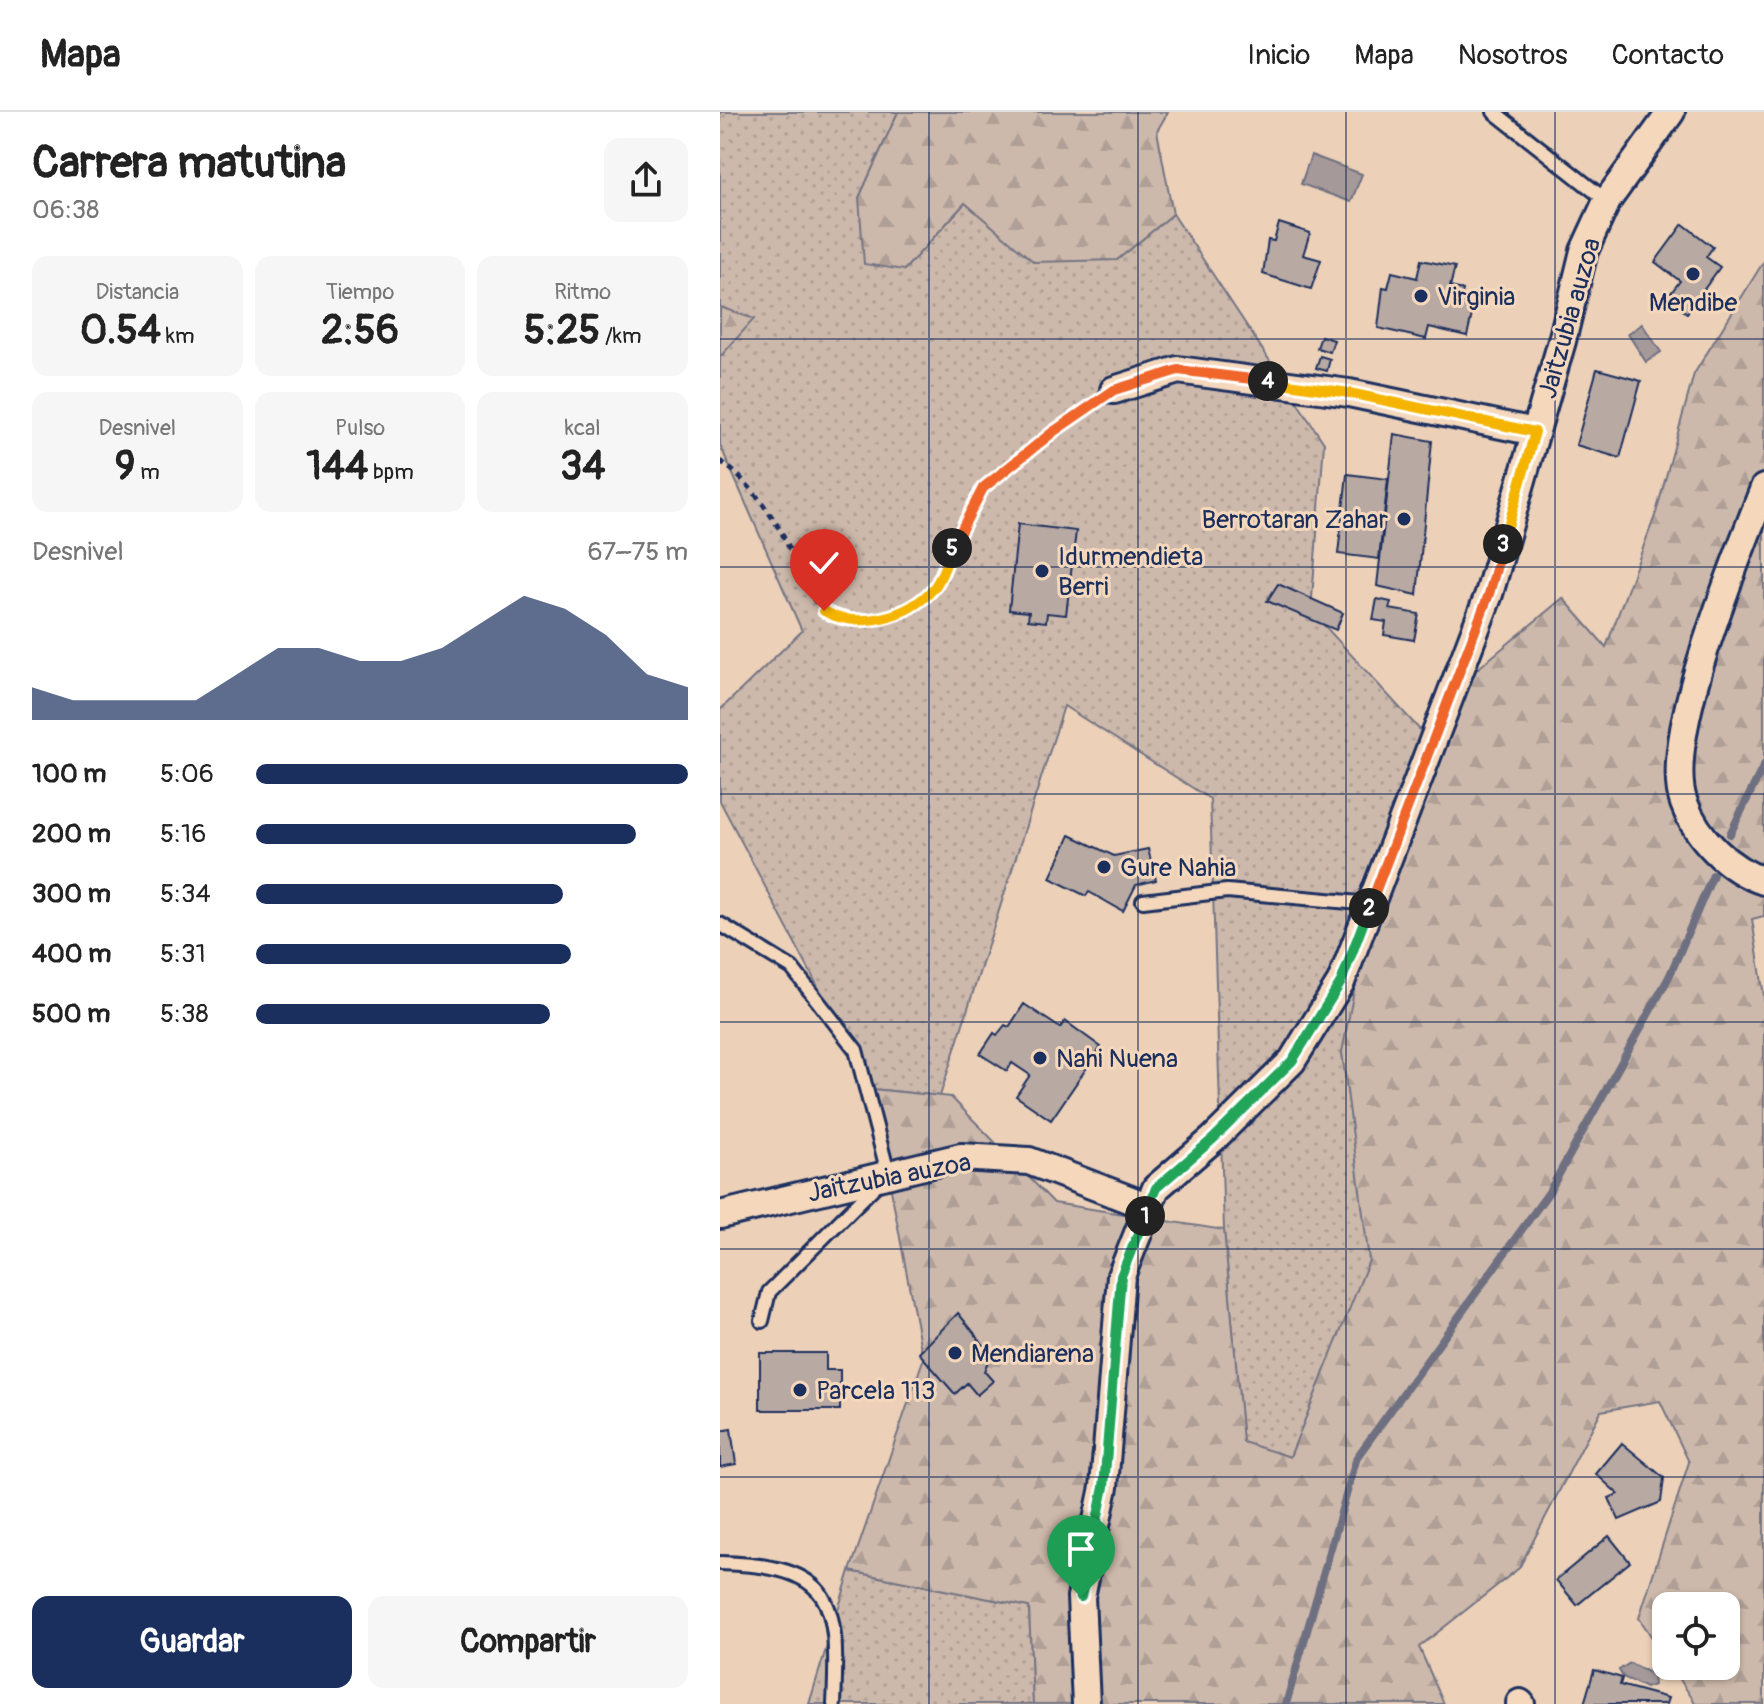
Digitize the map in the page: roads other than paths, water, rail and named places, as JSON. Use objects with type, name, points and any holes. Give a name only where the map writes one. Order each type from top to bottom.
[{"type":"street","name":"Jaitzubia auzoa","points":[[1086,1704],[1081,1597],[1104,1487],[1121,1276],[1156,1188],[1213,1139],[1292,1061],[1341,982],[1489,594],[1584,251],[1607,201],[1671,112]]},
{"type":"street","points":[[1114,390],[1178,370],[1349,393],[1535,432]]},
{"type":"street","points":[[1764,488],[1689,699],[1681,754],[1683,801],[1706,842],[1748,876],[1764,881]]},
{"type":"street","name":"Jaitzubia auzoa","points":[[720,1215],[961,1157],[1029,1161],[1149,1207]]},
{"type":"lane","points":[[1494,112],[1607,201]]},
{"type":"lane","points":[[1143,901],[1227,891],[1371,904]]},
{"type":"lane","points":[[720,924],[792,968],[856,1050],[888,1173],[769,1292],[762,1321]]},
{"type":"lane","points":[[720,1563],[768,1564],[810,1582],[832,1612],[837,1650],[834,1704]]},
{"type":"waterway","points":[[1730,834],[1764,765]]},
{"type":"waterway","points":[[1286,1704],[1357,1457],[1549,1192],[1669,977],[1713,875]]},
{"type":"place","name":"Mendibe","points":[[1693,274]]},
{"type":"place","name":"Virginia","points":[[1421,296]]},
{"type":"place","name":"Berrotaran Zahar","points":[[1404,519]]},
{"type":"place","name":"Idurmendieta Berri","points":[[1042,571]]},
{"type":"place","name":"Gure Nahia","points":[[1104,867]]},
{"type":"place","name":"Nahi Nuena","points":[[1040,1058]]},
{"type":"place","name":"Mendiarena","points":[[955,1353]]},
{"type":"place","name":"Parcela 113","points":[[800,1390]]}]
